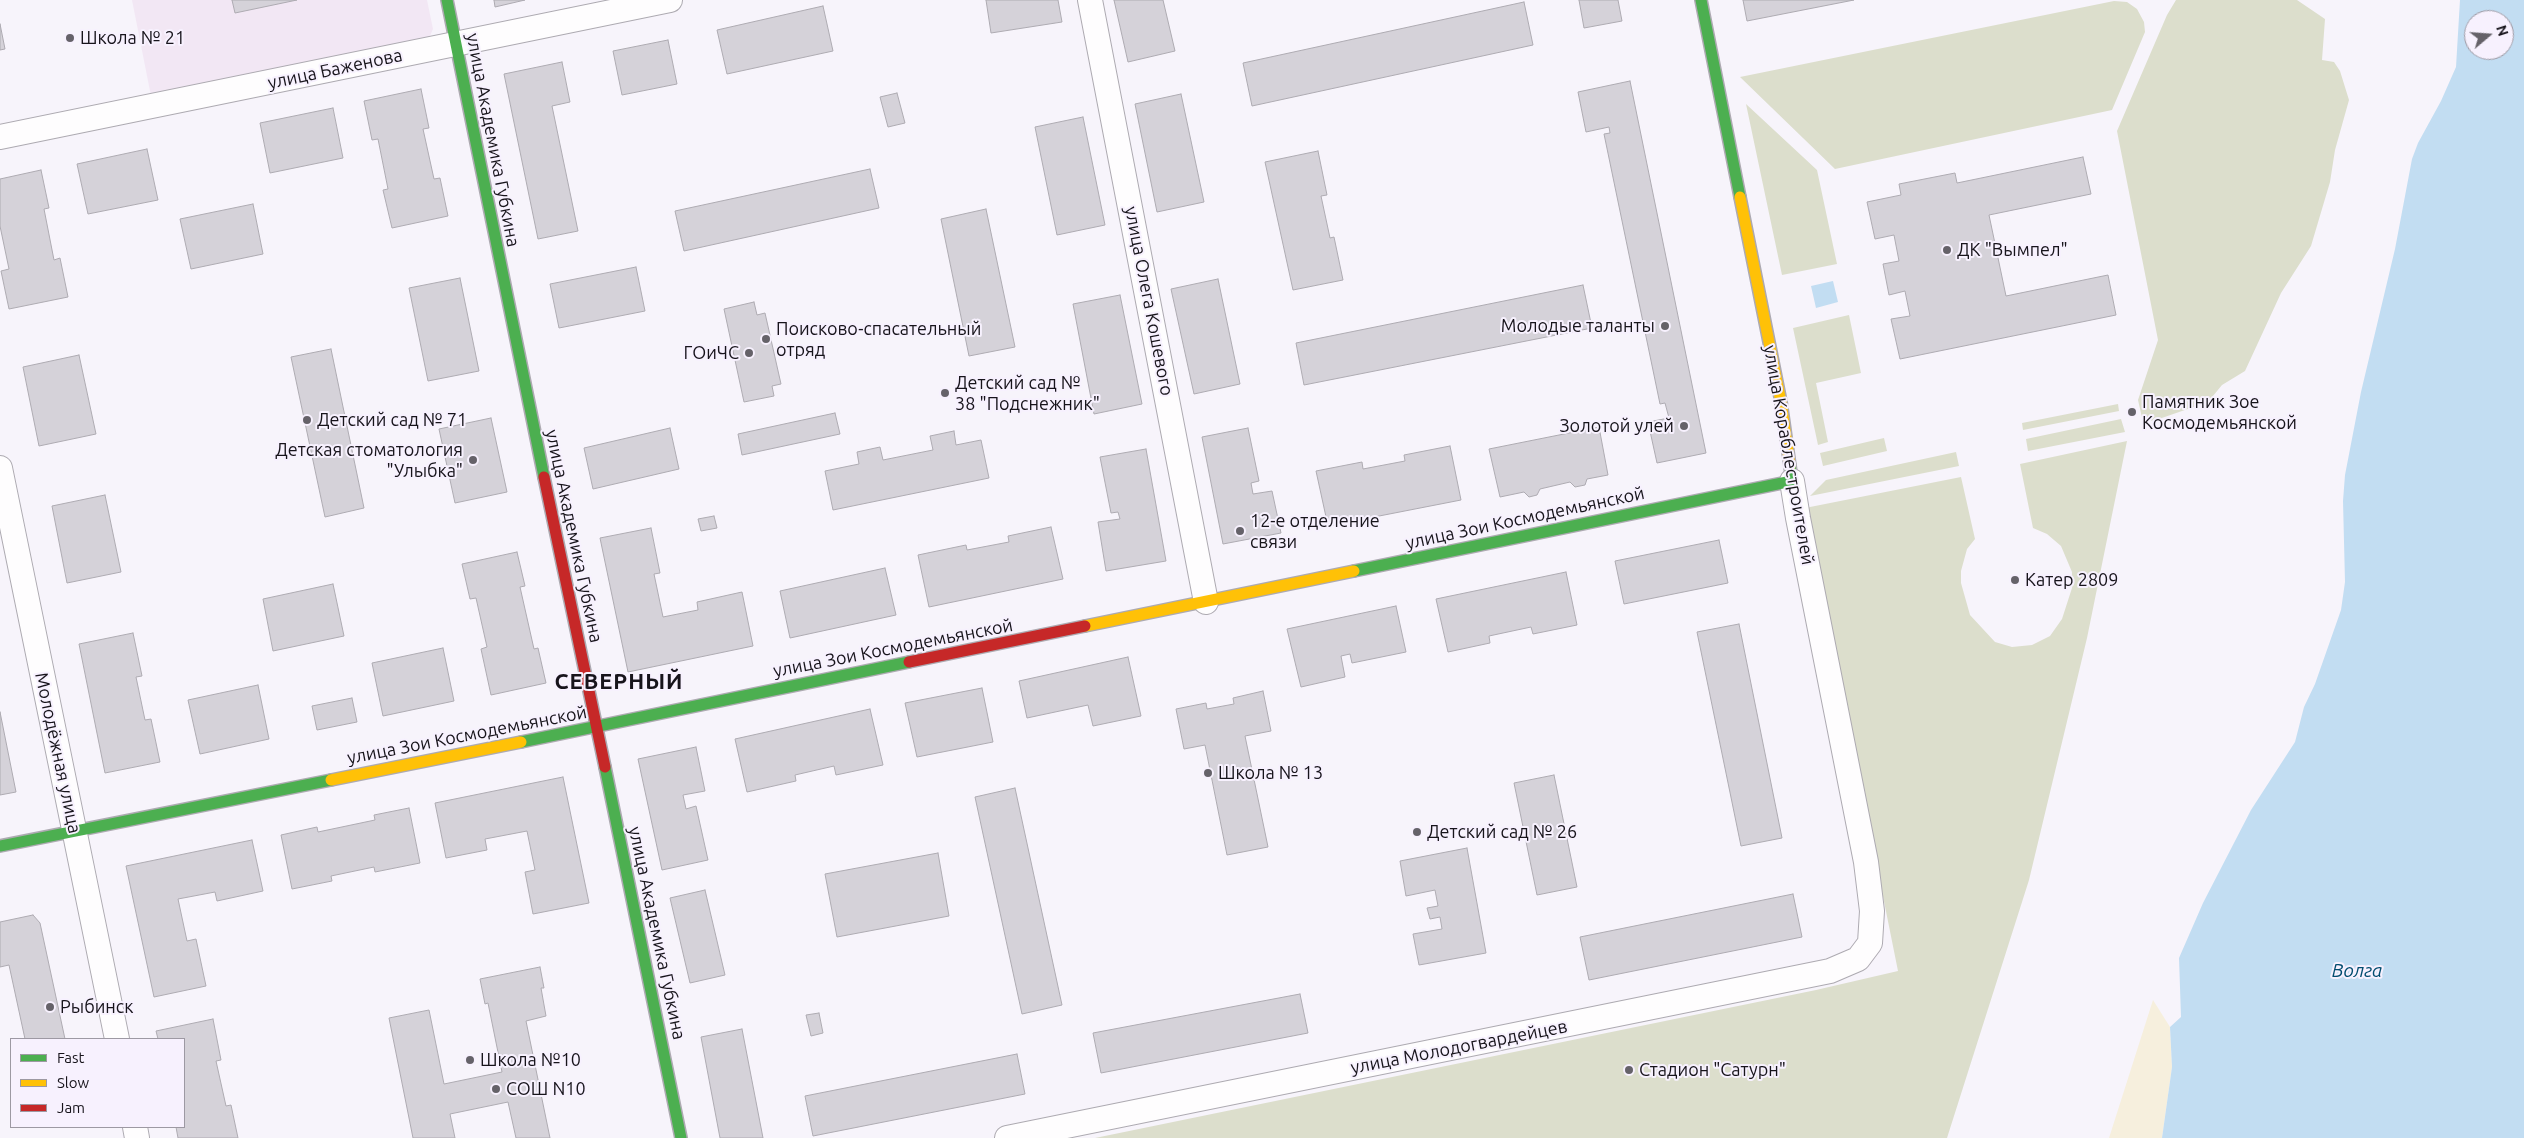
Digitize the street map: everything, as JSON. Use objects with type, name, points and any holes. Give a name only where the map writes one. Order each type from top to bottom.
[{"type":"street","name":"улица Академика Губкина","points":[[447,0],[681,1138]]},
{"type":"street","name":"улица Баженова","points":[[0,137],[670,0]]},
{"type":"street","name":"улица Олега Кошевого","points":[[1090,0],[1206,602]]},
{"type":"street","name":"улица Кораблестроителей","points":[[1701,0],[1781,402],[1798,518],[1866,862],[1872,911]]},
{"type":"street","name":"Молодёжная улица","points":[[0,468],[117,1038]]},
{"type":"street","name":"улица Зои Космодемьянской","points":[[0,846],[597,727],[1792,481]]},
{"type":"street","name":"улица Молодогвардейцев","points":[[1007,1138],[1830,971],[1858,959],[1870,943],[1872,911]]},
{"type":"shaded area","points":[[132,0],[427,0],[433,29],[429,38],[151,96]]},
{"type":"green space","points":[[2176,0],[2297,0],[2325,19],[2322,60],[2334,62],[2340,71],[2349,100],[2335,150],[2330,182],[2311,246],[2281,293],[2245,371],[2222,385],[2208,402],[2156,420],[2143,422],[2138,400],[2158,340],[2117,131],[2167,15]]},
{"type":"green space","points":[[2114,1],[2127,2],[2137,9],[2144,22],[2145,32],[2112,110],[1835,169],[1740,77]]},
{"type":"green space","points":[[1746,104],[1817,170],[1837,264],[1782,275]]},
{"type":"green space","points":[[1849,315],[1861,373],[1816,383],[1828,442],[1818,445],[1793,328]]},
{"type":"green space","points":[[2118,404],[2119,411],[2023,430],[2022,423]]},
{"type":"green space","points":[[2121,419],[2125,432],[2028,451],[2026,439]]},
{"type":"green space","points":[[1884,438],[1887,451],[1823,466],[1820,453]]},
{"type":"green space","points":[[2127,441],[2087,638],[2029,880],[1947,1138],[1095,1138],[1816,990],[1898,971],[1805,508],[1961,477],[1975,539],[1967,549],[1961,571],[1961,583],[1970,615],[1995,642],[2012,647],[2032,645],[2050,636],[2062,619],[2072,588],[2072,572],[2061,546],[2047,534],[2033,528],[2020,464]]},
{"type":"green space","points":[[1956,452],[1959,466],[1810,496],[1826,480]]},
{"type":"sand","points":[[2153,1000],[2170,1027],[2172,1067],[2162,1138],[2109,1138]]},
{"type":"water","name":"Волга","points":[[2460,0],[2524,0],[2524,1138],[2162,1138],[2172,1067],[2170,1027],[2181,1017],[2179,958],[2203,903],[2251,810],[2295,742],[2304,707],[2315,684],[2341,610],[2345,582],[2343,501],[2345,475],[2361,392],[2395,249],[2412,159],[2418,143],[2441,101],[2456,67]]},
{"type":"water","points":[[1833,281],[1838,302],[1816,308],[1811,286]]},
{"type":"building","points":[[232,0],[297,0],[235,13]]},
{"type":"building","points":[[494,0],[525,0],[495,7]]},
{"type":"building","points":[[986,0],[1058,0],[1062,22],[991,33]]},
{"type":"building","points":[[1114,0],[1163,0],[1175,51],[1128,62]]},
{"type":"building","points":[[1579,0],[1618,0],[1622,21],[1584,28]]},
{"type":"building","points":[[1743,0],[1854,0],[1747,21]]},
{"type":"building","points":[[1524,2],[1533,45],[1252,106],[1243,63]]},
{"type":"building","points":[[823,6],[833,51],[727,74],[717,30]]},
{"type":"building","points":[[0,24],[5,49],[0,50]]},
{"type":"building","points":[[668,40],[677,84],[622,95],[613,51]]},
{"type":"building","points":[[562,62],[570,102],[552,106],[578,231],[538,239],[504,74]]},
{"type":"building","points":[[1630,81],[1706,453],[1657,463],[1648,422],[1669,418],[1665,403],[1660,404],[1604,134],[1610,133],[1609,127],[1586,132],[1578,92]]},
{"type":"building","points":[[421,89],[429,128],[423,129],[434,179],[440,178],[448,216],[392,228],[383,190],[388,189],[378,139],[372,140],[364,101]]},
{"type":"building","points":[[897,93],[905,123],[888,127],[880,97]]},
{"type":"building","points":[[1181,94],[1204,202],[1157,212],[1135,104]]},
{"type":"building","points":[[333,108],[343,158],[270,173],[260,123]]},
{"type":"building","points":[[1083,117],[1105,225],[1057,235],[1035,127]]},
{"type":"building","points":[[147,149],[158,200],[88,214],[77,164]]},
{"type":"building","points":[[1318,151],[1327,195],[1321,196],[1330,238],[1334,237],[1343,280],[1293,290],[1265,162]]},
{"type":"building","name":"ДК \"Вымпел\"","points":[[2083,157],[2091,194],[1989,215],[2006,296],[2108,275],[2116,315],[1900,359],[1891,319],[1910,316],[1905,291],[1889,295],[1883,264],[1899,261],[1894,235],[1875,239],[1867,202],[1901,195],[1899,184],[1955,173],[1957,183]]},
{"type":"building","points":[[870,169],[879,208],[684,251],[675,211]]},
{"type":"building","points":[[41,170],[49,208],[44,209],[54,260],[60,258],[68,297],[9,309],[1,271],[9,269],[0,226],[0,179]]},
{"type":"building","points":[[253,204],[263,254],[191,269],[180,219]]},
{"type":"building","points":[[986,209],[1015,347],[969,356],[941,219]]},
{"type":"building","points":[[636,267],[645,311],[559,328],[550,284]]},
{"type":"building","points":[[460,278],[479,371],[428,381],[409,288]]},
{"type":"building","points":[[1218,279],[1240,384],[1194,394],[1171,289]]},
{"type":"building","points":[[1583,285],[1592,328],[1304,385],[1296,343]]},
{"type":"building","points":[[1120,295],[1142,404],[1094,414],[1073,304]]},
{"type":"building","points":[[754,302],[757,315],[765,313],[781,384],[772,386],[774,396],[744,402],[724,309]]},
{"type":"building","points":[[331,349],[364,508],[325,517],[291,357]]},
{"type":"building","points":[[79,355],[96,434],[39,446],[23,367]]},
{"type":"building","points":[[835,413],[840,434],[742,455],[738,434]]},
{"type":"building","name":"Детская стоматология \"Улыбка\"","points":[[491,418],[507,492],[455,503],[439,429]]},
{"type":"building","points":[[1599,427],[1608,475],[1587,479],[1585,485],[1575,487],[1570,482],[1540,489],[1537,495],[1529,497],[1524,492],[1500,497],[1489,449]]},
{"type":"building","points":[[670,428],[679,469],[593,489],[584,448]]},
{"type":"building","points":[[1248,428],[1259,481],[1251,483],[1253,494],[1272,491],[1281,533],[1223,544],[1202,437]]},
{"type":"building","points":[[954,431],[956,445],[981,440],[989,478],[833,510],[825,471],[859,464],[857,452],[880,447],[883,460],[933,450],[930,436]]},
{"type":"building","points":[[1450,446],[1461,500],[1328,526],[1316,471],[1362,462],[1363,469],[1405,461],[1404,455]]},
{"type":"building","points":[[1146,449],[1166,561],[1106,571],[1098,522],[1120,519],[1118,512],[1111,513],[1100,457]]},
{"type":"building","points":[[105,495],[121,572],[67,583],[52,506]]},
{"type":"building","points":[[714,516],[717,528],[701,531],[698,519]]},
{"type":"building","points":[[1051,527],[1063,579],[929,607],[918,555],[966,545],[967,550],[1009,542],[1008,536]]},
{"type":"building","points":[[651,528],[660,573],[654,574],[663,617],[698,610],[697,602],[742,592],[753,646],[628,672],[600,538]]},
{"type":"building","points":[[1719,540],[1728,583],[1624,604],[1615,561]]},
{"type":"building","points":[[517,552],[525,586],[520,587],[534,649],[538,648],[546,683],[491,695],[481,649],[487,647],[476,598],[470,599],[462,564]]},
{"type":"building","points":[[885,568],[896,615],[790,638],[780,591]]},
{"type":"building","points":[[1566,572],[1577,625],[1533,634],[1531,627],[1489,636],[1490,643],[1448,652],[1436,599]]},
{"type":"building","points":[[333,584],[344,636],[273,651],[263,599]]},
{"type":"building","points":[[1396,606],[1406,652],[1352,663],[1350,654],[1341,656],[1345,677],[1301,687],[1287,629]]},
{"type":"building","points":[[1739,624],[1782,838],[1741,846],[1697,632]]},
{"type":"building","points":[[133,633],[142,676],[136,677],[145,720],[151,719],[160,762],[105,773],[79,644]]},
{"type":"building","points":[[443,648],[454,701],[383,716],[372,663]]},
{"type":"building","points":[[1128,657],[1141,716],[1093,726],[1088,705],[1027,718],[1019,681]]},
{"type":"building","points":[[258,685],[269,739],[200,754],[188,700]]},
{"type":"building","points":[[982,688],[993,742],[917,757],[905,703]]},
{"type":"building","points":[[1263,691],[1271,731],[1245,736],[1268,847],[1227,855],[1205,745],[1184,749],[1176,709],[1206,703],[1207,709],[1234,704],[1233,698]]},
{"type":"building","points":[[352,698],[357,722],[317,730],[312,706]]},
{"type":"building","points":[[870,709],[883,765],[836,775],[834,766],[795,775],[796,781],[747,792],[735,739]]},
{"type":"building","points":[[0,712],[16,792],[0,795]]},
{"type":"building","points":[[696,747],[705,791],[683,795],[686,809],[696,806],[708,860],[662,870],[638,759]]},
{"type":"building","points":[[1554,775],[1577,887],[1537,895],[1514,783]]},
{"type":"building","points":[[563,777],[589,903],[533,914],[525,872],[535,870],[527,831],[485,839],[487,850],[446,858],[435,803]]},
{"type":"building","points":[[1015,788],[1062,1005],[1022,1014],[975,797]]},
{"type":"building","points":[[409,808],[420,863],[375,872],[374,867],[331,876],[332,881],[292,889],[281,835],[317,827],[318,832],[375,820],[374,815]]},
{"type":"building","points":[[252,840],[263,891],[217,901],[215,892],[178,899],[187,941],[196,939],[206,986],[154,997],[126,866]]},
{"type":"building","points":[[1467,848],[1486,953],[1419,965],[1413,934],[1442,929],[1440,917],[1430,919],[1427,908],[1438,906],[1435,890],[1406,896],[1400,861]]},
{"type":"building","points":[[938,853],[949,916],[837,937],[825,874]]},
{"type":"building","points":[[705,890],[725,975],[690,983],[670,898]]},
{"type":"building","points":[[1793,894],[1802,937],[1589,980],[1580,937]]},
{"type":"building","points":[[33,915],[40,923],[65,1038],[25,1038],[9,965],[0,967],[0,922]]},
{"type":"building","points":[[540,967],[544,988],[541,988],[546,1016],[526,1021],[550,1138],[516,1138],[508,1102],[450,1114],[455,1138],[413,1138],[389,1018],[429,1010],[444,1084],[502,1072],[488,1003],[485,1004],[480,979]]},
{"type":"building","points":[[1300,994],[1308,1033],[1101,1073],[1093,1033]]},
{"type":"building","points":[[819,1013],[823,1033],[811,1036],[806,1015]]},
{"type":"building","points":[[213,1019],[221,1060],[216,1061],[226,1106],[231,1105],[238,1138],[178,1138],[176,1128],[185,1128],[185,1038],[158,1038],[156,1031]]},
{"type":"building","points":[[742,1029],[763,1138],[720,1138],[701,1037]]},
{"type":"building","points":[[1017,1054],[1025,1094],[813,1136],[805,1096]]},
{"type":"traffic: fast","points":[[447,0],[544,477]]},
{"type":"traffic: fast","points":[[1701,0],[1740,197]]},
{"type":"traffic: fast","points":[[1354,571],[1792,481],[1790,466]]},
{"type":"traffic: fast","points":[[521,742],[909,662]]},
{"type":"traffic: fast","points":[[605,767],[681,1138]]},
{"type":"traffic: fast","points":[[0,846],[331,780]]},
{"type":"traffic: slow","points":[[1740,197],[1781,402],[1790,466]]},
{"type":"traffic: slow","points":[[1085,626],[1354,571]]},
{"type":"traffic: slow","points":[[331,780],[521,742]]},
{"type":"traffic: jam","points":[[544,477],[605,767]]},
{"type":"traffic: jam","points":[[909,662],[1085,626]]},
{"type":"place","name":"Школа № 21","points":[[70,38]]},
{"type":"place","name":"ДК \"Вымпел\"","points":[[1947,250]]},
{"type":"place","name":"Молодые таланты","points":[[1665,326]]},
{"type":"place","name":"Поисково-спасательный отряд","points":[[766,339]]},
{"type":"place","name":"ГОиЧС","points":[[749,353]]},
{"type":"place","name":"Детский сад № 38 \"Подснежник\"","points":[[945,393]]},
{"type":"place","name":"Памятник Зое Космодемьянской","points":[[2132,412]]},
{"type":"place","name":"Детский сад № 71","points":[[307,420]]},
{"type":"place","name":"Золотой улей","points":[[1684,426]]},
{"type":"place","name":"Детская стоматология \"Улыбка\"","points":[[473,460]]},
{"type":"place","name":"12-е отделение связи","points":[[1240,531]]},
{"type":"place","name":"Катер 2809","points":[[2015,580]]},
{"type":"place","name":"Школа № 13","points":[[1208,773]]},
{"type":"place","name":"Детский сад № 26","points":[[1417,832]]},
{"type":"place","name":"Рыбинск","points":[[50,1007]]},
{"type":"place","name":"Школа №10","points":[[470,1060]]},
{"type":"place","name":"Стадион \"Сатурн\"","points":[[1629,1070]]},
{"type":"place","name":"СОШ N10","points":[[496,1089]]},
{"type":"district","name":"СЕВЕРНЫЙ","points":[[619,682]]}]
